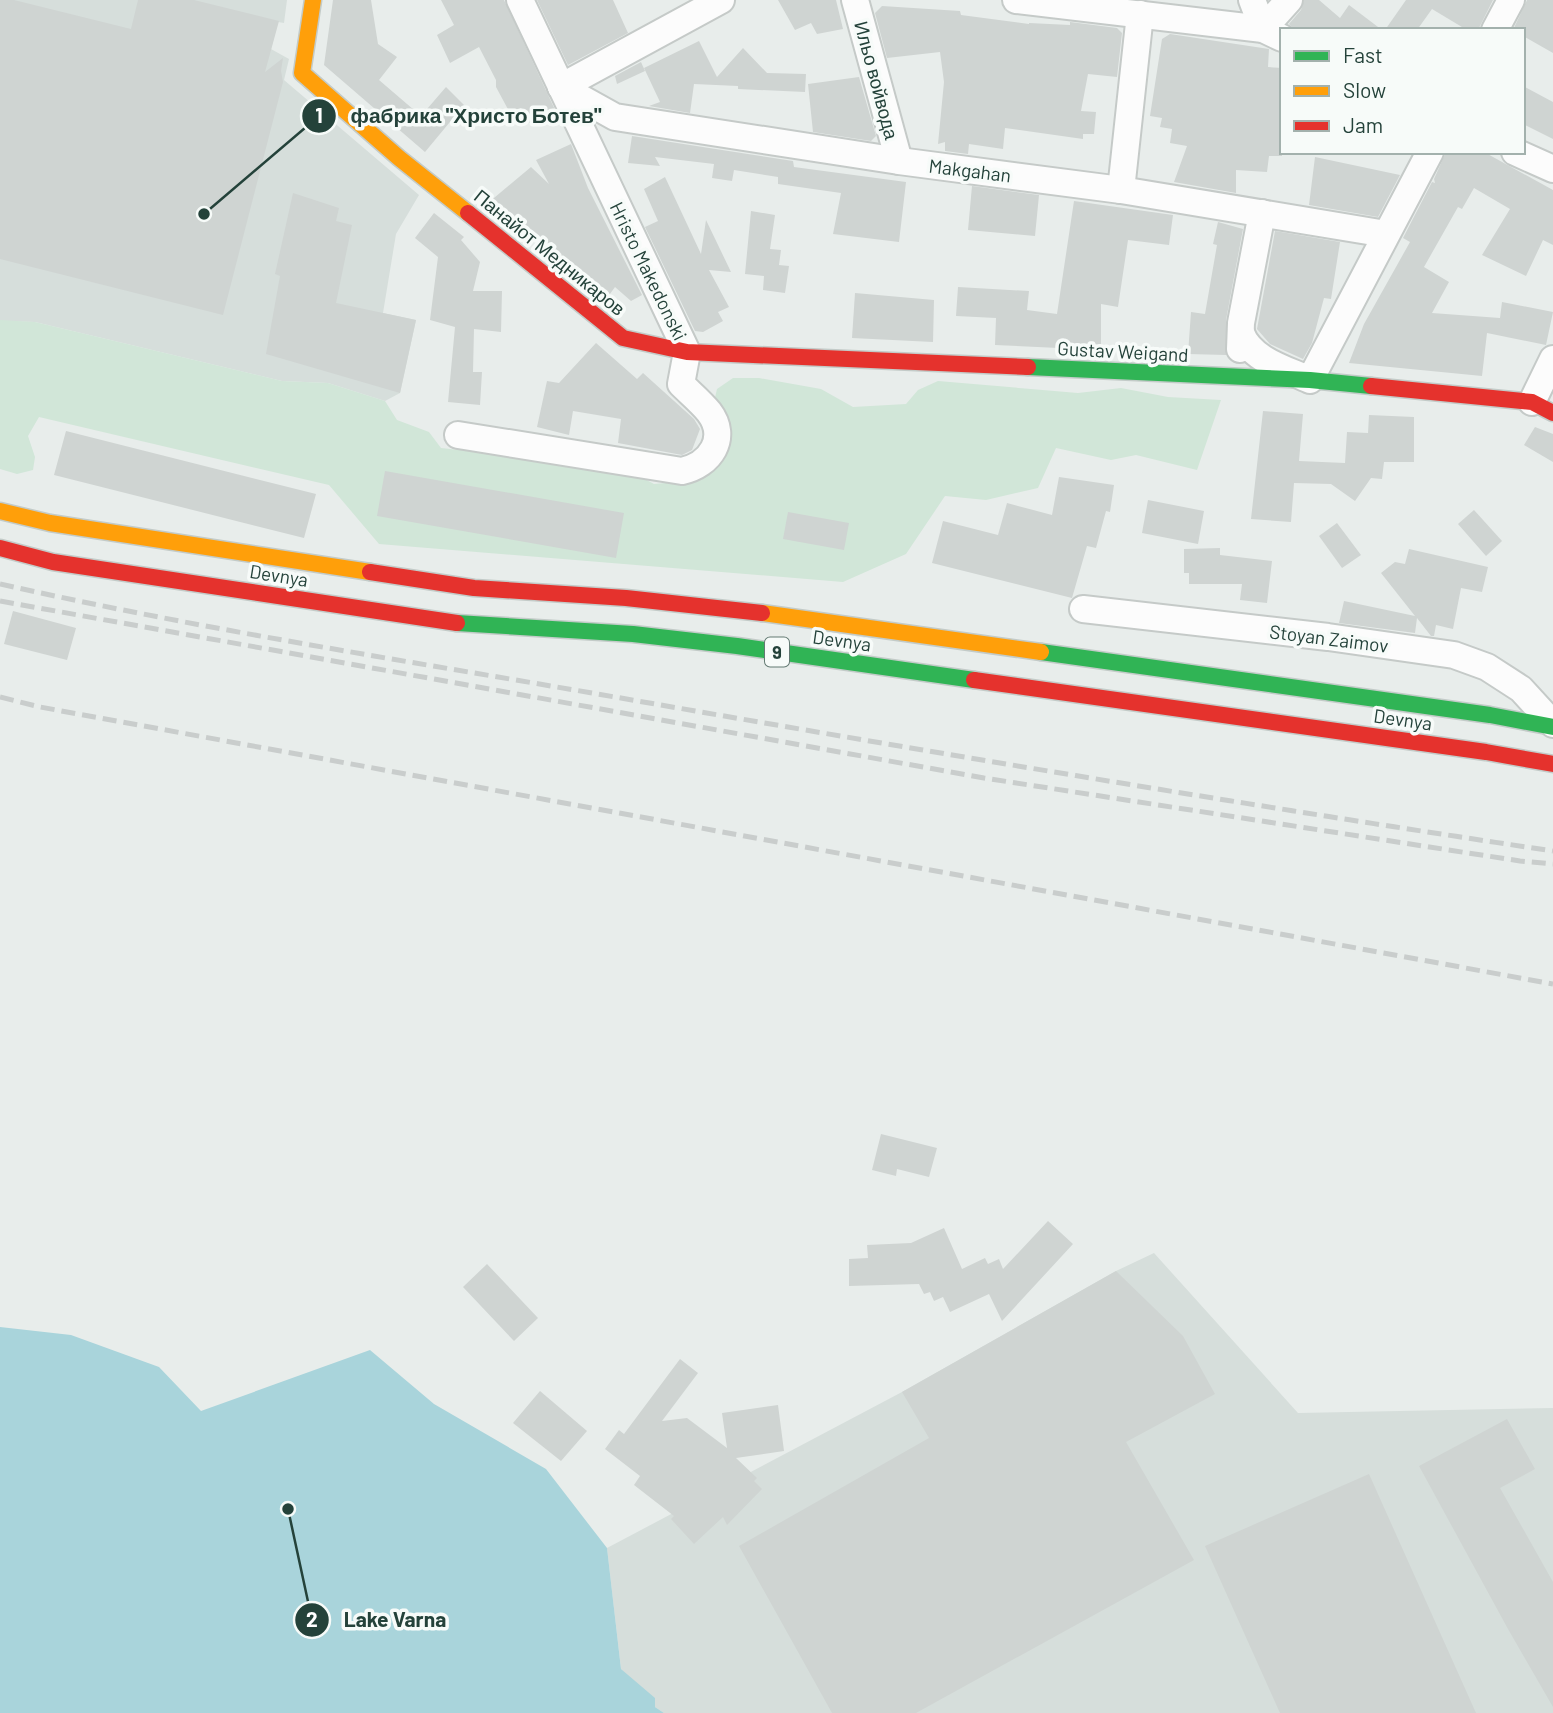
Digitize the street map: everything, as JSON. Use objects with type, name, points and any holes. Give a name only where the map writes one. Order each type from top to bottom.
[{"type":"main road","name":"Панайот Медникаров","points":[[313,0],[302,74],[399,158],[623,338],[688,352]]},
{"type":"main road","name":"Gustav Weigand","points":[[688,352],[1310,380],[1542,407]]},
{"type":"main road","name":"Devnya","points":[[0,511],[50,523],[474,588],[626,598],[745,611],[1553,725]]},
{"type":"main road","name":"Devnya","points":[[0,548],[53,562],[469,625],[633,634],[737,646],[1486,752],[1553,764]]},
{"type":"street","name":"Hristo Makedonski","points":[[458,435],[682,471],[694,469],[704,463],[712,454],[717,433],[709,413],[681,384],[688,352],[520,0]]},
{"type":"street","points":[[561,88],[721,0]]},
{"type":"street","name":"Ильо войвода","points":[[855,0],[899,161]]},
{"type":"street","points":[[1016,0],[1273,33]]},
{"type":"street","points":[[1252,0],[1273,33]]},
{"type":"street","points":[[1273,33],[1289,0]]},
{"type":"street","points":[[1496,28],[1511,0]]},
{"type":"street","points":[[1121,190],[1140,14]]},
{"type":"street","name":"Makgahan","points":[[561,88],[615,117],[899,161],[1121,190],[1386,234]]},
{"type":"street","points":[[1241,334],[1244,343],[1252,351],[1310,380],[1429,154]]},
{"type":"street","points":[[1519,154],[1553,169]]},
{"type":"street","points":[[1238,377],[1241,334],[1262,213]]},
{"type":"street","points":[[1542,407],[1553,359]]},
{"type":"street","name":"Stoyan Zaimov","points":[[1083,610],[1328,636],[1454,655],[1487,667],[1521,689],[1553,725]]},
{"type":"shaded area","points":[[0,0],[287,0],[284,23],[278,22],[271,49],[289,59],[284,80],[419,195],[396,234],[383,313],[416,320],[400,393],[385,401],[328,383],[282,381],[35,322],[0,321]]},
{"type":"shaded area","points":[[1154,1253],[1298,1413],[1553,1408],[1553,1713],[664,1713],[655,1707],[621,1669],[607,1548],[902,1392],[1116,1271]]},
{"type":"green space","points":[[0,320],[35,322],[282,381],[328,383],[385,401],[397,420],[429,432],[441,448],[459,450],[473,441],[630,471],[654,484],[698,480],[715,468],[728,431],[713,406],[717,389],[733,378],[759,378],[821,389],[853,407],[906,404],[918,390],[938,381],[1078,393],[1121,388],[1168,397],[1221,400],[1197,470],[1136,455],[1111,460],[1056,448],[1038,488],[986,500],[945,496],[906,554],[843,582],[379,544],[329,485],[39,417],[28,436],[35,457],[33,470],[17,474],[0,469]]},
{"type":"water","points":[[0,1327],[71,1335],[159,1367],[201,1411],[370,1350],[434,1404],[546,1469],[607,1548],[621,1669],[655,1698],[655,1707],[664,1713],[0,1713]]},
{"type":"building","points":[[0,0],[14,0],[131,29],[138,0],[194,0],[279,21],[265,72],[283,58],[283,82],[223,315],[0,259]]},
{"type":"building","points":[[333,0],[371,0],[378,44],[397,57],[379,80],[421,116],[446,87],[464,105],[425,152],[324,65]]},
{"type":"building","points":[[441,0],[504,0],[556,112],[529,123],[521,108],[510,113],[479,47],[450,63],[437,35],[454,25]]},
{"type":"building","points":[[537,0],[613,0],[628,33],[568,65]]},
{"type":"building","points":[[778,0],[836,0],[843,29],[817,34],[811,23],[795,30]]},
{"type":"building","points":[[1304,0],[1319,0],[1340,18],[1349,5],[1379,28],[1293,28],[1289,24],[1301,10]]},
{"type":"building","points":[[1406,0],[1493,0],[1479,28],[1464,28],[1432,9],[1418,28],[1386,28]]},
{"type":"building","points":[[1527,0],[1553,0],[1553,53],[1525,37],[1525,28],[1514,28]]},
{"type":"building","points":[[882,6],[960,11],[961,15],[1029,24],[1070,25],[1070,22],[1117,28],[1122,33],[1117,77],[1088,74],[1081,111],[1096,112],[1094,134],[1083,134],[1083,139],[1005,128],[1003,149],[969,144],[968,154],[945,151],[945,142],[938,144],[944,82],[940,52],[887,58],[875,13]]},
{"type":"building","points":[[1170,34],[1269,49],[1268,67],[1280,68],[1282,156],[1269,156],[1267,172],[1236,170],[1236,193],[1174,182],[1187,146],[1170,143],[1172,129],[1160,127],[1162,118],[1150,116],[1162,39]]},
{"type":"building","points":[[699,41],[717,77],[743,48],[767,73],[806,74],[805,92],[694,84],[690,113],[649,106],[660,102],[644,68]]},
{"type":"building","points":[[641,62],[645,71],[617,84],[615,76]]},
{"type":"building","points":[[859,77],[876,136],[871,141],[813,132],[808,84]]},
{"type":"building","points":[[1525,87],[1553,102],[1553,139],[1525,125]]},
{"type":"building","points":[[632,136],[793,161],[794,167],[906,182],[899,242],[833,234],[841,193],[778,184],[778,177],[734,170],[732,181],[712,178],[714,164],[655,157],[660,166],[628,163]]},
{"type":"building","points":[[571,144],[588,188],[642,295],[631,301],[615,287],[607,298],[488,203],[531,167],[549,184],[536,160]]},
{"type":"building","points":[[1445,154],[1488,154],[1553,190],[1553,245],[1543,240],[1526,276],[1482,255],[1510,209],[1474,188],[1462,209],[1458,207],[1424,267],[1449,282],[1432,313],[1500,318],[1502,302],[1553,312],[1546,345],[1487,333],[1482,376],[1349,363],[1364,324],[1410,242],[1403,238],[1432,182],[1435,183],[1434,179]]},
{"type":"building","points":[[1315,157],[1400,175],[1378,217],[1309,205]]},
{"type":"building","points":[[665,177],[701,254],[706,220],[731,272],[709,270],[729,307],[718,312],[723,321],[703,332],[695,331],[645,227],[658,221],[644,189]]},
{"type":"building","points":[[972,186],[1039,195],[1035,236],[968,230]]},
{"type":"building","points":[[293,193],[339,208],[336,221],[352,225],[336,303],[416,320],[400,393],[266,354],[280,276],[275,274]]},
{"type":"building","points":[[1074,201],[1173,215],[1169,245],[1128,240],[1118,307],[1101,304],[1101,350],[995,345],[996,318],[956,316],[958,287],[1029,291],[1027,310],[1057,314]]},
{"type":"building","points":[[751,211],[775,215],[770,249],[781,250],[779,265],[789,266],[785,293],[763,290],[764,276],[745,274]]},
{"type":"building","points":[[434,213],[464,237],[461,240],[480,262],[473,291],[502,291],[501,332],[474,329],[473,372],[482,372],[480,405],[448,402],[455,327],[430,320],[438,257],[415,238]]},
{"type":"building","points":[[1218,222],[1243,229],[1226,320],[1226,355],[1188,354],[1191,312],[1205,314],[1217,245],[1213,244]]},
{"type":"building","points":[[1275,231],[1340,242],[1331,299],[1324,298],[1312,343],[1303,359],[1270,344],[1257,329]]},
{"type":"building","points":[[855,293],[934,300],[933,342],[852,338]]},
{"type":"building","points":[[596,343],[637,379],[643,373],[694,419],[700,429],[692,450],[682,455],[618,443],[621,419],[573,411],[569,435],[537,427],[547,381],[559,383]]},
{"type":"building","points":[[1263,411],[1303,414],[1299,461],[1345,463],[1347,432],[1368,433],[1369,415],[1414,417],[1414,462],[1384,462],[1382,479],[1371,478],[1355,501],[1331,484],[1294,483],[1291,522],[1251,519]]},
{"type":"building","points":[[1535,427],[1553,434],[1553,462],[1524,445]]},
{"type":"building","points":[[66,431],[316,494],[304,538],[54,475]]},
{"type":"building","points":[[385,471],[624,513],[616,558],[377,516]]},
{"type":"building","points":[[1059,477],[1114,485],[1110,512],[1106,511],[1096,548],[1087,546],[1072,598],[932,563],[943,521],[998,535],[1007,503],[1052,515]]},
{"type":"building","points":[[1148,500],[1204,511],[1198,544],[1142,533]]},
{"type":"building","points":[[1474,510],[1502,541],[1486,556],[1458,524]]},
{"type":"building","points":[[788,512],[849,523],[844,550],[783,539]]},
{"type":"building","points":[[1337,523],[1361,555],[1342,568],[1319,536]]},
{"type":"building","points":[[1220,548],[1220,555],[1272,561],[1267,603],[1240,600],[1242,584],[1189,584],[1189,573],[1184,573],[1184,549]]},
{"type":"building","points":[[1409,549],[1488,567],[1482,592],[1461,588],[1453,629],[1436,625],[1434,636],[1431,636],[1417,618],[1415,633],[1339,623],[1344,601],[1415,616],[1381,573],[1395,562],[1405,564]]},
{"type":"building","points":[[13,611],[76,628],[67,660],[4,644]]},
{"type":"building","points":[[881,1134],[937,1148],[929,1177],[897,1169],[896,1176],[872,1170]]},
{"type":"building","points":[[1048,1221],[1073,1244],[1002,1321],[989,1294],[950,1312],[943,1297],[934,1301],[930,1292],[924,1294],[919,1284],[849,1286],[849,1259],[868,1258],[867,1245],[911,1243],[944,1228],[962,1269],[985,1258],[988,1264],[999,1259],[1003,1269]]},
{"type":"building","points":[[487,1264],[538,1318],[514,1341],[463,1287]]},
{"type":"building","points":[[1116,1271],[1183,1336],[1215,1394],[1126,1442],[1194,1560],[916,1713],[832,1713],[739,1546],[929,1438],[902,1392]]},
{"type":"building","points":[[680,1359],[698,1373],[662,1421],[687,1418],[727,1448],[722,1413],[778,1405],[784,1451],[736,1458],[757,1478],[754,1481],[762,1489],[727,1525],[723,1517],[694,1544],[671,1519],[674,1516],[634,1485],[640,1476],[605,1449],[619,1430],[624,1434]]},
{"type":"building","points":[[540,1391],[587,1431],[561,1461],[513,1423]]},
{"type":"building","points":[[1507,1419],[1535,1469],[1500,1488],[1553,1582],[1553,1707],[1419,1466]]},
{"type":"building","points":[[1369,1474],[1476,1713],[1280,1713],[1205,1546]]},
{"type":"railway","points":[[0,584],[147,615],[369,655],[1072,775],[1553,851]]},
{"type":"railway","points":[[0,601],[984,778],[1553,864]]},
{"type":"railway","points":[[0,697],[40,707],[1553,984]]},
{"type":"traffic: fast","points":[[1028,367],[1310,380],[1371,386]]},
{"type":"traffic: fast","points":[[457,623],[633,634],[974,680]]},
{"type":"traffic: fast","points":[[1041,652],[1490,715],[1553,727]]},
{"type":"traffic: slow","points":[[313,0],[302,73],[399,158],[468,213]]},
{"type":"traffic: slow","points":[[0,511],[50,523],[370,572]]},
{"type":"traffic: slow","points":[[762,613],[1041,652]]},
{"type":"traffic: jam","points":[[468,213],[623,338],[687,352],[1028,367]]},
{"type":"traffic: jam","points":[[1371,386],[1532,402],[1553,413]]},
{"type":"traffic: jam","points":[[0,548],[53,562],[457,623]]},
{"type":"traffic: jam","points":[[370,572],[474,588],[626,598],[762,613]]},
{"type":"traffic: jam","points":[[974,680],[1486,752],[1553,764]]},
{"type":"place","name":"фабрика \"Христо Ботев\"","points":[[204,214]]},
{"type":"place","name":"Lake Varna","points":[[288,1509]]}]
